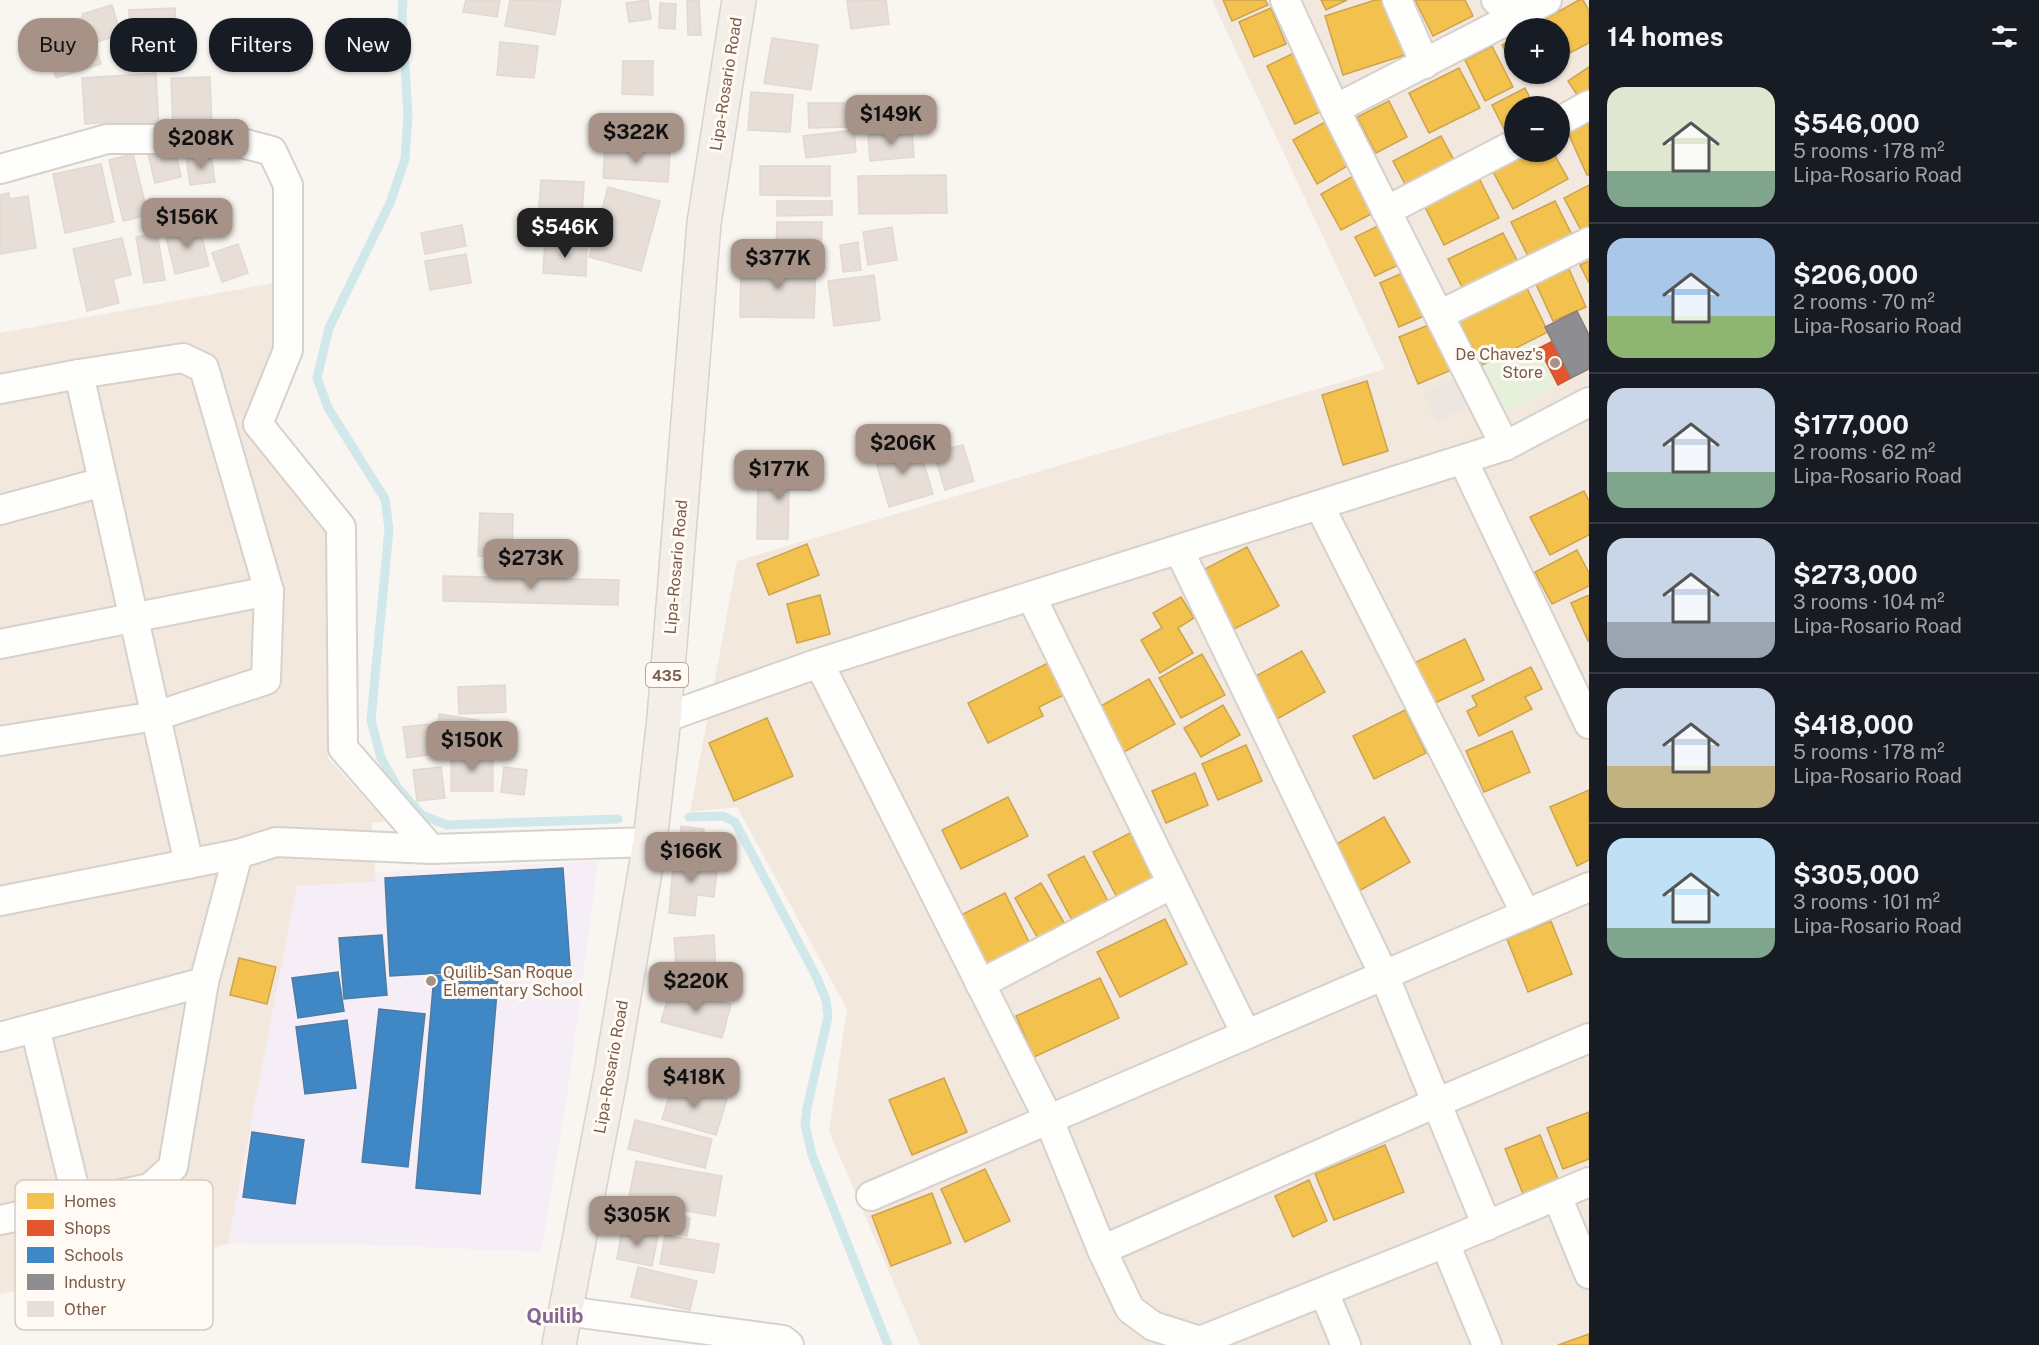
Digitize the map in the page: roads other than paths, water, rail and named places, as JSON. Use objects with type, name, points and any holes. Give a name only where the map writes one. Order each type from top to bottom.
[{"type":"main road","name":"Lipa-Rosario Road","points":[[559,1345],[610,1079],[650,842],[664,718],[704,224],[739,0]]},
{"type":"street","points":[[1285,0],[1335,109],[1505,446]]},
{"type":"street","points":[[1397,0],[1425,64]]},
{"type":"street","points":[[1335,109],[1425,64],[1505,9],[1547,0]]},
{"type":"street","points":[[1570,115],[1589,105]]},
{"type":"street","points":[[0,169],[107,139],[226,139],[272,152],[288,185],[288,350],[258,424],[341,527],[343,748],[431,849]]},
{"type":"street","points":[[1386,211],[1504,150]]},
{"type":"street","points":[[1439,315],[1589,242]]},
{"type":"street","points":[[0,389],[183,358],[204,368],[269,591],[266,680],[156,716],[0,741]]},
{"type":"street","points":[[79,374],[189,864]]},
{"type":"street","points":[[664,718],[819,663],[1505,446],[1589,402]]},
{"type":"street","points":[[1463,460],[1589,724]]},
{"type":"street","points":[[0,510],[103,482]]},
{"type":"street","points":[[1319,505],[1526,914]]},
{"type":"street","points":[[1179,549],[1384,975],[1487,1226]]},
{"type":"street","points":[[0,644],[269,591]]},
{"type":"street","points":[[1031,596],[1246,1034]]},
{"type":"street","points":[[819,663],[1049,1120],[1102,1250],[1130,1309],[1153,1326],[1201,1343],[1589,1182]]},
{"type":"street","points":[[0,901],[238,854],[276,842],[431,849],[650,842]]},
{"type":"street","points":[[158,1180],[172,1167],[204,982],[238,854]]},
{"type":"street","points":[[980,984],[1173,884]]},
{"type":"street","points":[[871,1196],[1589,887]]},
{"type":"street","points":[[0,1037],[204,982]]},
{"type":"street","points":[[34,1028],[72,1180]]},
{"type":"street","points":[[1102,1250],[1589,1038]]},
{"type":"street","points":[[1557,1196],[1589,1274]]},
{"type":"street","points":[[0,1220],[15,1217]]},
{"type":"street","points":[[1445,1243],[1487,1345]]},
{"type":"street","points":[[1324,1292],[1346,1345]]},
{"type":"street","points":[[566,1311],[672,1327],[783,1340],[789,1345]]},
{"type":"waterway","points":[[403,0],[408,116],[405,159],[390,203],[329,328],[317,378],[328,408],[385,499],[389,529],[371,720],[381,758],[397,787],[422,815],[447,825],[618,819]]},
{"type":"waterway","points":[[689,817],[723,816],[735,822],[817,978],[826,1000],[828,1017],[805,1125],[812,1155],[888,1345]]},
{"type":"place","name":"De Chavez's Store","points":[[1555,363]]},
{"type":"place","name":"Quilib-San Roque Elementary School","points":[[431,981]]},
{"type":"district","name":"Quilib","points":[[555,1316]]}]
